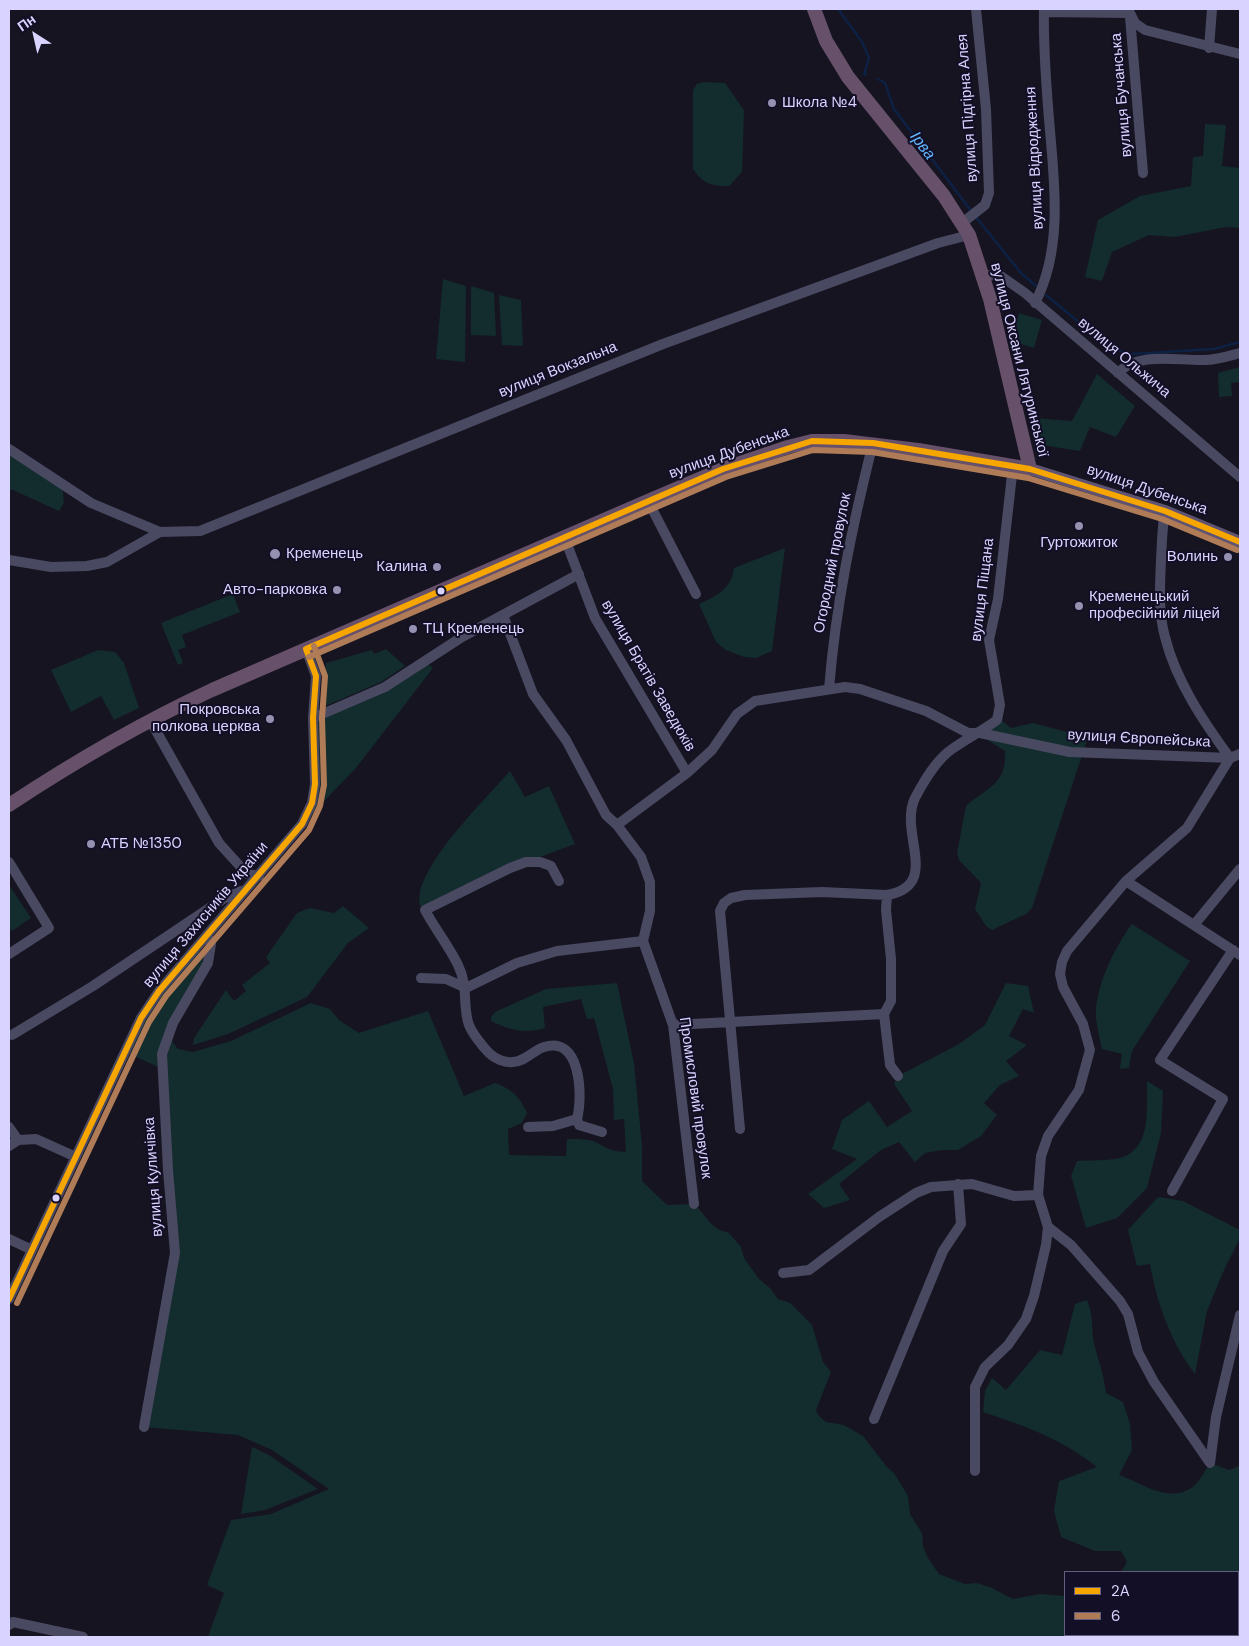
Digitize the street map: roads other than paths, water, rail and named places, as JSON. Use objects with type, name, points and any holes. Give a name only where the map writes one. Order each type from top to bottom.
[{"type":"highway","name":"вулиця Оксани Лятуринської","points":[[814,9],[826,41],[848,77],[944,196],[966,229],[990,299],[1030,469]]},
{"type":"highway","name":"вулиця Дубенська","points":[[9,805],[53,776],[150,720],[212,690],[564,536],[723,469],[788,447],[812,441],[873,443],[1030,469]]},
{"type":"main road","name":"вулиця Дубенська","points":[[1030,469],[1165,511],[1240,542]]},
{"type":"street","name":"вулиця Підгірна Алея","points":[[966,229],[985,205],[989,193],[986,109],[976,9]]},
{"type":"street","points":[[1210,48],[1212,9]]},
{"type":"street","name":"вулиця Бучанська","points":[[1044,10],[1130,11]]},
{"type":"street","name":"вулиця Відродження","points":[[1035,303],[1045,284],[1052,251],[1055,206],[1045,76],[1044,10]]},
{"type":"street","name":"вулиця Бучанська","points":[[1130,11],[1135,24],[1145,30],[1170,35],[1210,48],[1240,54]]},
{"type":"street","name":"вулиця Бучанська","points":[[1130,11],[1143,173]]},
{"type":"street","name":"вулиця Вокзальна","points":[[160,532],[200,531],[663,344],[938,243],[966,229]]},
{"type":"street","name":"вулиця Ольжича","points":[[983,277],[998,274],[1025,293],[1240,477]]},
{"type":"street","points":[[1118,373],[1126,365],[1148,360],[1206,360],[1240,353]]},
{"type":"street","name":"Огородний провулок","points":[[828,689],[834,625],[845,562],[873,443]]},
{"type":"street","points":[[9,449],[91,503],[160,532]]},
{"type":"street","name":"вулиця Піщана","points":[[887,895],[907,889],[914,881],[916,860],[911,838],[914,801],[929,773],[950,750],[980,733],[997,720],[1000,705],[989,640],[998,599],[1013,466]]},
{"type":"street","points":[[648,501],[696,594]]},
{"type":"street","points":[[975,1471],[976,1387],[985,1367],[1008,1345],[1026,1319],[1046,1245],[1048,1227],[1038,1195],[1041,1156],[1048,1136],[1079,1090],[1090,1050],[1083,1024],[1063,987],[1060,974],[1062,962],[1067,951],[1126,880],[1187,828],[1230,758],[1215,737],[1181,679],[1164,635],[1160,608],[1165,511]]},
{"type":"street","points":[[9,560],[51,567],[87,566],[107,562],[160,532]]},
{"type":"street","name":"вулиця Братів Заведюків","points":[[564,536],[595,618],[687,773]]},
{"type":"street","points":[[313,718],[385,687],[462,636],[579,574]]},
{"type":"street","points":[[466,988],[517,963],[557,951],[643,941],[650,911],[650,882],[641,857],[618,826],[606,815],[566,740],[534,694],[503,614]]},
{"type":"street","name":"вулиця Захисників України","points":[[9,1299],[141,1018],[159,991],[302,824],[312,802],[315,784],[313,718],[316,676],[306,649]]},
{"type":"street","name":"вулиця Європейська","points":[[618,826],[687,773],[712,750],[737,714],[755,702],[845,686],[860,689],[926,711],[968,734],[980,733],[1000,739],[1070,752],[1230,758],[1240,754]]},
{"type":"street","points":[[150,720],[219,843],[247,874],[259,876]]},
{"type":"street","points":[[9,862],[48,928],[9,954]]},
{"type":"street","points":[[559,881],[552,866],[540,862],[526,862],[424,910],[458,966],[466,988],[469,1026],[489,1053],[502,1061],[515,1063],[544,1047],[557,1046],[565,1049],[574,1061],[579,1082],[581,1096],[577,1119],[579,1125],[602,1132]]},
{"type":"street","points":[[1194,925],[1240,869]]},
{"type":"street","points":[[1126,880],[1236,953],[1160,1060],[1223,1099],[1172,1191]]},
{"type":"street","points":[[12,1035],[93,986],[223,899],[241,891],[244,892]]},
{"type":"street","points":[[740,1129],[720,912],[724,903],[731,898],[745,895],[822,892],[887,895],[886,910],[891,960],[891,1001],[884,1014],[890,1065],[898,1076]]},
{"type":"street","name":"вулиця Куличівка","points":[[144,1427],[175,1253],[168,1170],[162,1054],[173,1022],[208,963],[212,944],[207,935]]},
{"type":"street","name":"Промисловий провулок","points":[[643,941],[673,1025],[694,1204]]},
{"type":"street","points":[[421,978],[446,979],[466,988]]},
{"type":"street","points":[[673,1025],[884,1014]]},
{"type":"street","points":[[528,1127],[553,1126],[577,1119]]},
{"type":"street","points":[[9,1127],[18,1140]]},
{"type":"street","points":[[9,1146],[18,1140],[36,1139],[76,1157]]},
{"type":"street","points":[[874,1419],[943,1251],[961,1224],[958,1184]]},
{"type":"street","points":[[783,1273],[809,1270],[879,1217],[931,1187],[972,1184],[1014,1196],[1038,1195]]},
{"type":"street","points":[[1048,1227],[1071,1245],[1120,1301],[1128,1314],[1138,1352],[1154,1382],[1210,1463],[1216,1417],[1240,1315]]},
{"type":"street","points":[[9,1240],[32,1250]]},
{"type":"street","points":[[9,1625],[12,1622],[83,1637]]},
{"type":"waterway","name":"Ірва","points":[[838,9],[862,42],[869,58],[864,74],[866,74]]},
{"type":"waterway","name":"Ірва","points":[[878,79],[885,83],[894,109],[972,212]]},
{"type":"waterway","name":"Ірва","points":[[975,216],[1021,273],[1036,286]]},
{"type":"waterway","name":"Ірва","points":[[1046,295],[1105,344]]},
{"type":"waterway","name":"Ірва","points":[[1112,349],[1133,354],[1214,349],[1240,342]]},
{"type":"place","name":"Школа №4","points":[[772,103]]},
{"type":"place","name":"Гуртожиток","points":[[1079,526]]},
{"type":"place","name":"Кременець","points":[[275,554]]},
{"type":"place","name":"Волинь","points":[[1228,557]]},
{"type":"place","name":"Калина","points":[[437,567]]},
{"type":"place","name":"Авто-парковка","points":[[337,590]]},
{"type":"place","name":"Кременецький професійний ліцей","points":[[1079,606]]},
{"type":"place","name":"ТЦ Кременець","points":[[413,629]]},
{"type":"place","name":"Покровська полкова церква","points":[[270,719]]},
{"type":"place","name":"АТБ №1350","points":[[91,844]]}]
